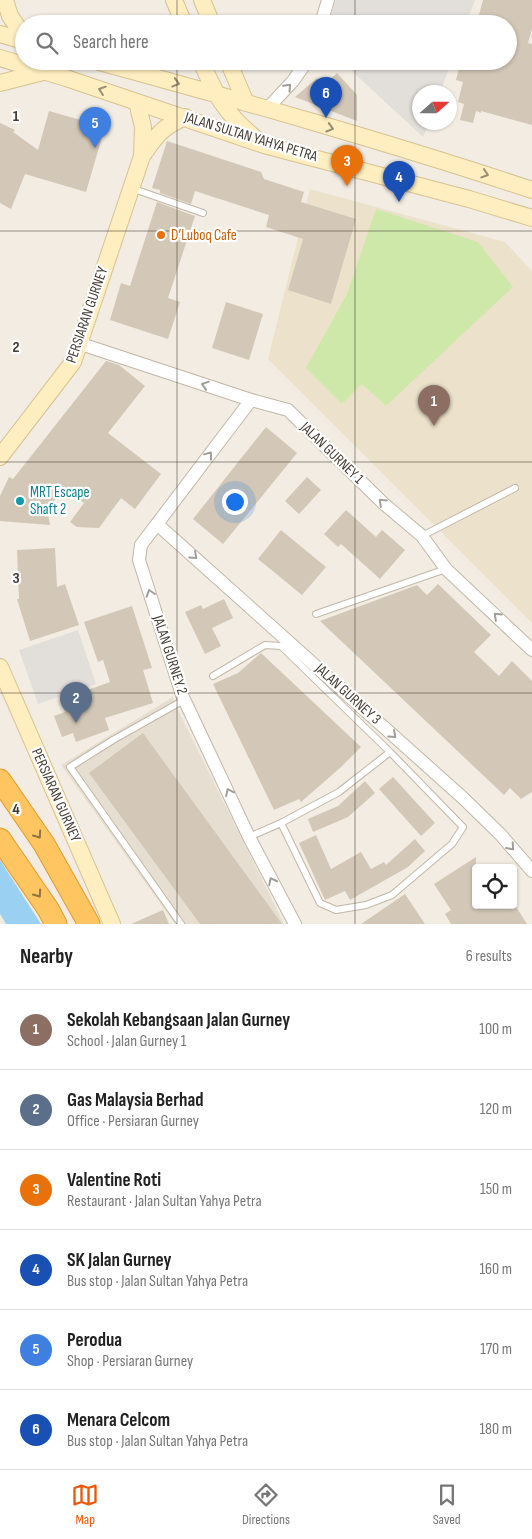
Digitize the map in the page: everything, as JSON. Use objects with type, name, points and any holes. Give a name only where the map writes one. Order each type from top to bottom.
[{"type":"highway","points":[[0,780],[44,844],[89,924]]},
{"type":"highway","points":[[0,839],[48,909],[56,924]]},
{"type":"main road","points":[[5,0],[10,16],[15,23]]},
{"type":"main road","points":[[202,0],[208,15]]},
{"type":"main road","points":[[0,34],[15,38]]},
{"type":"main road","name":"JALAN SULTAN YAHYA PETRA","points":[[0,58],[15,63]]},
{"type":"main road","name":"JALAN SULTAN YAHYA PETRA","points":[[39,70],[264,144],[469,199],[532,218]]},
{"type":"main road","name":"JALAN SULTAN YAHYA PETRA","points":[[129,70],[408,150],[532,190]]},
{"type":"main road","points":[[205,70],[215,94],[225,109],[237,123],[264,144]]},
{"type":"main road","points":[[232,70],[246,103]]},
{"type":"main road","points":[[0,83],[45,72]]},
{"type":"main road","name":"PERSIARAN GURNEY","points":[[137,102],[143,127],[142,156]]},
{"type":"main road","name":"PERSIARAN GURNEY","points":[[0,457],[73,362],[130,187],[142,156],[157,134],[168,125],[185,117]]},
{"type":"main road","name":"PERSIARAN GURNEY","points":[[0,667],[112,924]]},
{"type":"street","points":[[324,15],[328,0]]},
{"type":"street","points":[[266,110],[301,70]]},
{"type":"street","name":"JALAN GURNEY 1","points":[[78,343],[251,400],[288,410],[384,504],[422,536],[446,569],[532,650]]},
{"type":"street","name":"JALAN GURNEY 2","points":[[251,400],[141,545],[139,560],[184,700],[249,836],[295,924]]},
{"type":"street","name":"JALAN GURNEY 3","points":[[157,524],[463,798],[501,835],[532,871]]},
{"type":"lane","points":[[130,187],[203,213]]},
{"type":"lane","points":[[422,536],[515,488]]},
{"type":"lane","points":[[316,614],[446,569]]},
{"type":"lane","points":[[213,676],[265,645],[281,646],[390,752],[463,827],[452,844],[392,895],[366,905],[336,910],[320,903],[281,823]]},
{"type":"lane","points":[[181,924],[70,767],[184,700]]},
{"type":"lane","points":[[249,836],[281,823],[339,792],[390,752]]},
{"type":"shaded area","points":[[336,0],[475,0],[469,15],[332,15]]},
{"type":"shaded area","points":[[351,70],[449,70],[443,85],[412,85],[412,127]]},
{"type":"shaded area","points":[[415,130],[426,130],[423,137]]},
{"type":"shaded area","points":[[310,189],[505,242],[532,271],[532,623],[268,359]]},
{"type":"shaded area","points":[[78,630],[96,684],[38,704],[19,650]]},
{"type":"shaded area","points":[[173,697],[284,924],[175,924],[61,765]]},
{"type":"green space","points":[[376,209],[478,242],[513,287],[386,406],[362,384],[342,404],[306,368],[347,294]]},
{"type":"water","points":[[0,860],[41,924],[6,924],[0,914]]},
{"type":"building","points":[[483,0],[532,0],[532,29],[528,43],[532,44],[532,125],[481,111],[481,113],[476,111],[473,123],[460,120],[464,104],[458,102],[463,82],[456,80],[459,70],[517,70],[517,15],[479,15]]},
{"type":"building","points":[[337,73],[357,95],[357,121],[295,97],[317,78],[324,85]]},
{"type":"building","points":[[49,111],[105,127],[86,192],[25,174],[11,209],[0,203],[0,123],[15,130],[13,132],[38,150]]},
{"type":"building","points":[[167,141],[261,172],[264,179],[304,192],[301,202],[356,219],[331,304],[288,290],[303,239],[266,227],[269,215],[195,191],[191,204],[160,193],[160,190],[152,188]]},
{"type":"building","points":[[157,202],[195,216],[168,298],[180,302],[168,339],[110,320],[121,283],[130,286]]},
{"type":"building","points":[[226,302],[263,314],[249,360],[212,348]]},
{"type":"building","points":[[106,361],[119,365],[145,386],[108,433],[161,474],[135,509],[121,498],[99,528],[77,527],[70,522],[84,503],[64,488],[50,506],[46,503],[50,525],[0,521],[0,496],[9,477],[13,479]]},
{"type":"building","points":[[266,427],[297,453],[223,544],[193,519]]},
{"type":"building","points":[[307,477],[321,490],[299,514],[285,501]]},
{"type":"building","points":[[346,510],[376,537],[382,530],[405,550],[380,579],[341,544],[338,547],[324,534]]},
{"type":"building","points":[[281,530],[326,567],[302,595],[258,559]]},
{"type":"building","points":[[55,548],[57,587],[65,584],[79,625],[30,641],[17,599],[19,599],[17,550]]},
{"type":"building","points":[[438,584],[491,635],[474,652],[499,676],[512,661],[532,681],[532,792],[521,799],[510,788],[504,795],[320,621],[417,585],[427,595]]},
{"type":"building","points":[[224,599],[233,618],[212,628],[221,646],[205,654],[185,612],[201,605],[203,609]]},
{"type":"building","points":[[132,606],[152,668],[143,670],[153,703],[105,718],[109,730],[76,742],[73,733],[62,737],[54,716],[65,712],[60,700],[110,682],[103,660],[98,662],[84,622]]},
{"type":"building","points":[[261,653],[361,747],[301,802],[299,799],[274,810],[213,684],[238,673]]},
{"type":"building","points":[[143,733],[282,924],[200,924],[89,773]]},
{"type":"building","points":[[393,777],[435,823],[421,836],[379,789]]},
{"type":"building","points":[[365,781],[375,793],[348,817],[313,832],[308,819],[338,806]]},
{"type":"building","points":[[316,835],[331,869],[361,852],[371,869],[384,862],[386,865],[415,839],[425,851],[408,867],[350,900],[345,891],[325,900],[299,843]]},
{"type":"building","points":[[476,857],[476,864],[472,864],[472,909],[517,908],[527,924],[451,924],[445,914],[451,910],[434,884]]},
{"type":"building","points":[[405,894],[425,924],[361,924]]},
{"type":"building","points":[[163,910],[169,924],[131,924]]},
{"type":"place","name":"Menara Celcom","points":[[326,118]]},
{"type":"place","name":"Perodua","points":[[95,148]]},
{"type":"place","name":"Valentine Roti","points":[[347,186]]},
{"type":"place","name":"SK Jalan Gurney","points":[[399,202]]},
{"type":"place","name":"D’Luboq Cafe","points":[[161,235]]},
{"type":"place","name":"Sekolah Kebangsaan Jalan Gurney","points":[[434,426]]},
{"type":"place","name":"MRT Escape Shaft 2","points":[[20,501]]},
{"type":"place","name":"Gas Malaysia Berhad","points":[[76,723]]}]
